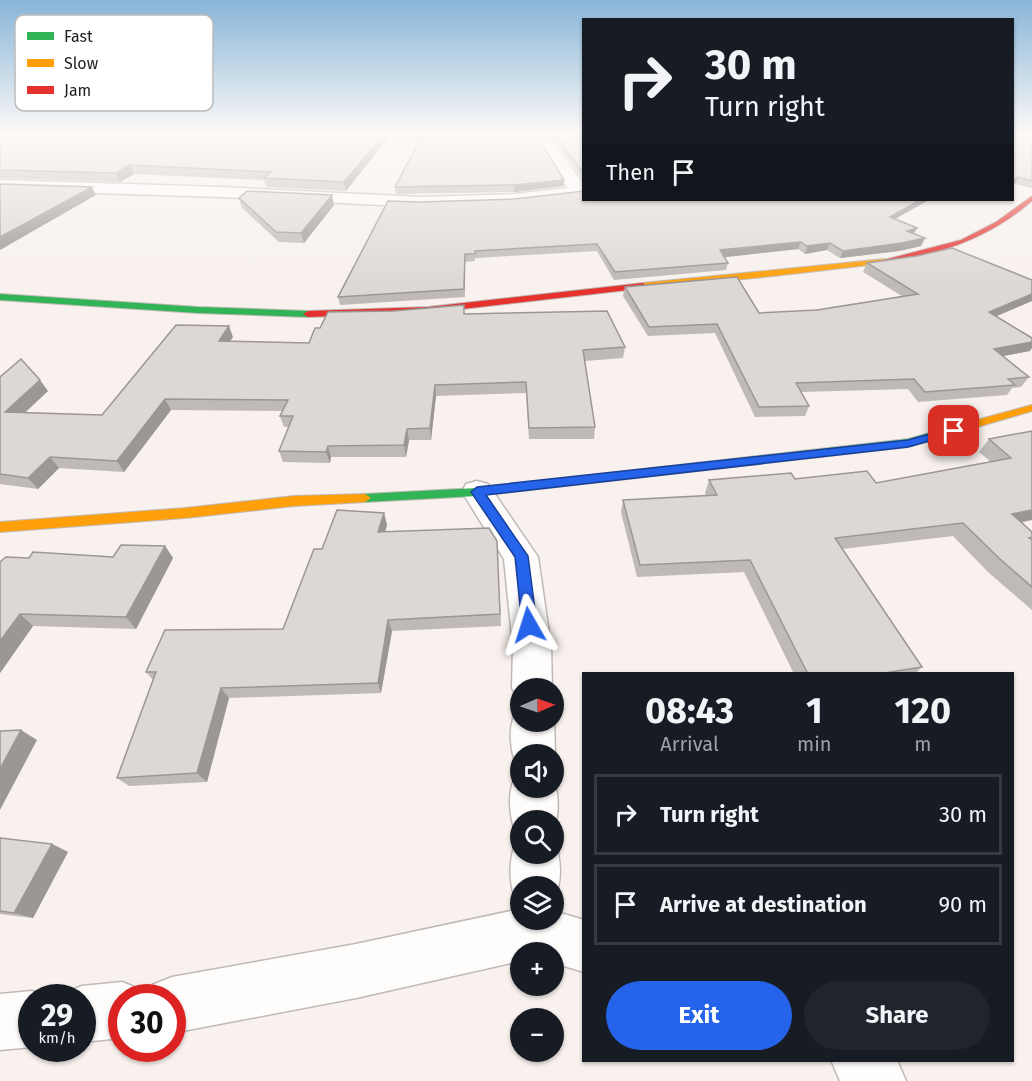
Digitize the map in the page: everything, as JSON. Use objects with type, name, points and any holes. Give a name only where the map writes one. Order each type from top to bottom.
[{"type":"street","points":[[0,185],[420,202],[514,199],[580,191]]},
{"type":"street","points":[[0,297],[219,312],[374,313],[475,307],[624,287],[781,274],[915,255],[956,245],[982,235],[1018,212],[1032,198]]},
{"type":"street","points":[[0,527],[173,514],[294,501],[477,492],[908,443],[1032,408]]},
{"type":"street","points":[[477,492],[521,556],[532,647],[532,678]]},
{"type":"street","points":[[186,1002],[356,972],[514,930]]},
{"type":"street","points":[[0,1022],[18,1020]]},
{"type":"street","points":[[862,1062],[876,1081]]},
{"type":"building","points":[[397,182],[540,182],[514,185],[395,187]]},
{"type":"building","points":[[0,184],[92,187],[0,237]]},
{"type":"building","points":[[247,191],[332,195],[301,233],[276,232],[239,198]]},
{"type":"building","points":[[582,191],[582,201],[918,201],[890,217],[917,228],[907,231],[925,238],[843,251],[830,243],[807,246],[801,242],[720,250],[728,263],[615,272],[597,244],[475,251],[475,254],[465,254],[464,289],[338,297],[388,201],[514,199]]},
{"type":"building","points":[[952,248],[1032,280],[1032,294],[989,312],[1032,338],[1032,342],[994,349],[1029,377],[1008,379],[1015,385],[925,392],[914,379],[796,383],[809,406],[759,407],[717,324],[649,327],[625,287],[737,277],[759,313],[817,310],[918,294],[867,263]]},
{"type":"building","points":[[464,305],[464,314],[607,311],[625,347],[583,350],[595,427],[529,428],[526,382],[435,385],[430,428],[407,429],[404,445],[328,446],[326,452],[279,451],[293,416],[280,416],[288,400],[165,399],[117,461],[50,457],[28,478],[0,474],[0,377],[21,359],[40,380],[5,412],[102,415],[176,325],[229,326],[219,341],[309,343],[315,328],[320,328],[328,312],[393,311]]},
{"type":"building","points":[[1032,431],[1032,510],[1012,514],[1032,532],[1032,537],[1029,538],[1032,540],[1032,587],[963,523],[835,538],[922,667],[891,672],[807,672],[750,560],[640,565],[623,500],[717,495],[709,480],[791,473],[795,479],[867,471],[876,483],[1011,458],[989,439]]},
{"type":"building","points":[[337,510],[384,513],[378,532],[489,528],[497,541],[500,614],[388,620],[378,683],[221,688],[197,773],[117,778],[156,672],[146,672],[165,630],[283,629],[314,549],[322,549]]},
{"type":"building","points":[[121,545],[165,546],[126,617],[20,614],[0,641],[0,562],[6,557],[29,558],[33,552],[113,557]]},
{"type":"building","points":[[21,730],[0,769],[0,731]]},
{"type":"building","points":[[0,838],[52,844],[14,913],[0,911]]},
{"type":"traffic: fast","points":[[0,297],[198,310],[308,314]]},
{"type":"traffic: fast","points":[[365,498],[477,492],[908,443],[933,436]]},
{"type":"traffic: slow","points":[[643,286],[884,261]]},
{"type":"traffic: slow","points":[[933,436],[1032,408]]},
{"type":"traffic: slow","points":[[0,527],[185,513],[294,501],[365,498]]},
{"type":"traffic: jam","points":[[884,261],[926,253],[963,242],[998,224],[1032,198]]},
{"type":"traffic: jam","points":[[308,314],[428,310],[643,286]]},
{"type":"route","points":[[529,625],[521,556],[477,492],[908,443],[954,431]]}]
